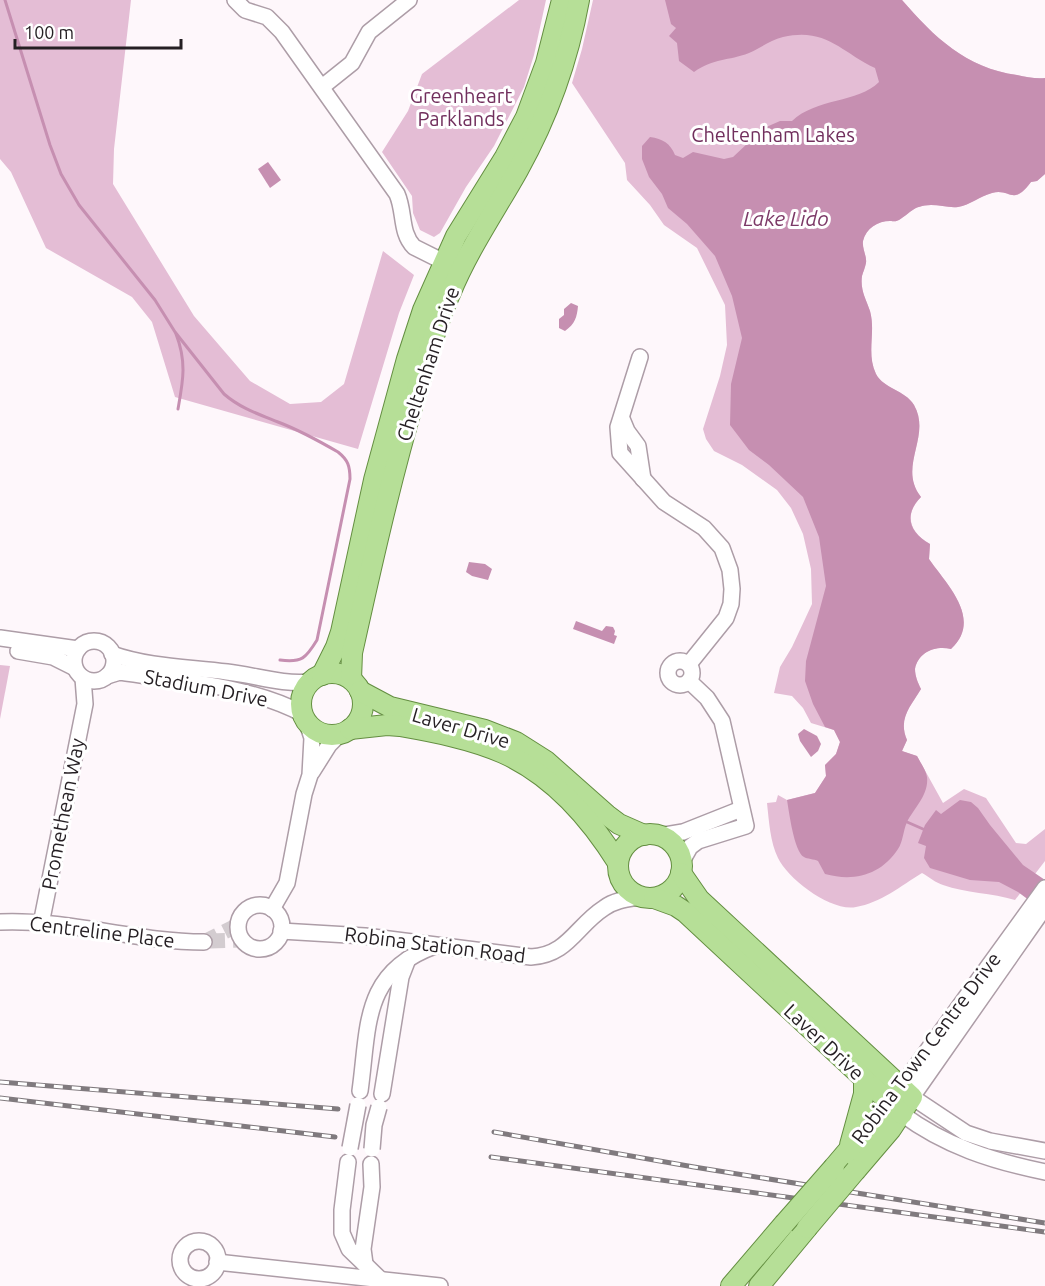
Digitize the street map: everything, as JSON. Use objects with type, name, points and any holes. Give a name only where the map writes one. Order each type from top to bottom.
[{"type":"main road","name":"Cheltenham Drive","points":[[356,685],[352,653],[390,483],[453,266],[470,211],[509,150],[526,117],[546,63],[561,0]]},
{"type":"main road","name":"Cheltenham Drive","points":[[316,678],[336,647],[341,632],[374,480],[407,359],[430,292],[453,266],[518,169],[544,117],[565,58],[579,0]]},
{"type":"main road","points":[[332,673],[342,674],[356,685],[363,699],[361,715],[345,731],[330,735],[321,732],[305,717],[302,697],[316,678],[332,673]]},
{"type":"main road","name":"Laver Drive","points":[[356,685],[390,707],[485,730],[516,742],[546,761],[619,824],[651,835]]},
{"type":"main road","name":"Laver Drive","points":[[345,731],[387,725],[400,726],[481,745],[503,753],[540,776],[587,818],[618,863]]},
{"type":"main road","points":[[651,835],[672,843],[680,856],[681,868],[677,882],[671,890],[663,895],[647,897],[633,893],[621,881],[618,863],[626,845],[634,838],[651,835]]},
{"type":"main road","name":"Laver Drive","points":[[681,868],[699,899],[907,1092]]},
{"type":"main road","name":"Laver Drive","points":[[647,897],[676,906],[685,912],[895,1108]]},
{"type":"main road","points":[[849,1150],[864,1094],[864,1079]]},
{"type":"main road","name":"Robina Town Centre Drive","points":[[759,1286],[856,1170],[907,1092]]},
{"type":"main road","name":"Robina Town Centre Drive","points":[[731,1286],[849,1150],[895,1108]]},
{"type":"street","points":[[235,0],[245,10],[267,16],[282,32],[322,87],[397,194],[404,214],[404,229],[410,243],[453,266]]},
{"type":"street","points":[[322,87],[352,63],[369,32],[409,0]]},
{"type":"street","points":[[640,357],[622,419],[638,446],[644,479],[664,502],[704,528],[722,548],[730,570],[731,604],[726,618],[689,664]]},
{"type":"street","points":[[0,638],[78,649]]},
{"type":"street","points":[[88,642],[99,642],[109,648],[113,666],[91,675],[74,662],[78,649],[88,642]]},
{"type":"street","name":"Stadium Drive","points":[[0,648],[53,657],[91,675],[120,672],[223,688],[273,700],[305,717]]},
{"type":"street","name":"Stadium Drive","points":[[112,654],[129,660],[228,672],[288,683],[316,678]]},
{"type":"street","points":[[678,661],[689,664],[692,675],[689,681],[683,685],[675,684],[669,679],[667,672],[670,665],[678,661]]},
{"type":"street","name":"Promethean Way","points":[[41,924],[91,675]]},
{"type":"street","points":[[681,868],[690,847],[698,841],[746,826],[722,722],[707,698],[689,681]]},
{"type":"street","points":[[266,907],[279,918],[281,931],[279,938],[273,945],[262,949],[249,947],[239,933],[238,925],[241,916],[247,909],[266,907],[287,883],[304,794],[310,775],[312,738],[305,717]]},
{"type":"street","points":[[310,775],[329,745],[345,731]]},
{"type":"street","points":[[651,835],[683,832],[741,809]]},
{"type":"street","name":"Robina Town Centre Drive","points":[[907,1092],[1029,919],[1045,888]]},
{"type":"street","name":"Robina Station Road","points":[[281,931],[365,936],[531,957],[549,955],[561,948],[603,908],[623,899],[647,897]]},
{"type":"street","name":"Robina Town Centre Drive","points":[[1029,919],[1045,907]]},
{"type":"street","name":"Centreline Place","points":[[0,922],[41,924],[184,942],[204,942]]},
{"type":"street","points":[[380,1279],[342,1233],[349,1155],[370,1019],[377,991],[389,974],[408,959],[435,946]]},
{"type":"street","points":[[359,1254],[372,1187],[371,1156],[380,1100],[398,992],[408,959]]},
{"type":"street","name":"Laver Drive","points":[[907,1092],[966,1133],[990,1141],[1045,1151]]},
{"type":"street","name":"Laver Drive","points":[[895,1108],[930,1133],[971,1153],[1005,1164],[1045,1172]]},
{"type":"street","points":[[218,1262],[440,1286]]},
{"type":"green space","points":[[0,0],[131,0],[114,149],[113,184],[194,316],[250,381],[290,404],[321,402],[344,384],[383,251],[414,275],[399,313],[358,449],[175,397],[152,322],[132,297],[46,248],[11,172],[0,159]]},
{"type":"green space","name":"Greenheart Parklands","points":[[519,0],[546,0],[534,55],[524,87],[494,146],[466,187],[440,233],[434,237],[420,230],[413,213],[412,196],[382,152],[408,111],[422,74]]},
{"type":"green space","name":"Lake Lido","points":[[593,0],[902,0],[939,38],[967,58],[999,71],[1031,78],[1045,78],[1045,174],[1037,181],[1031,182],[1020,194],[998,192],[958,207],[931,205],[916,208],[898,221],[881,222],[873,226],[863,241],[866,265],[862,276],[862,286],[872,319],[873,366],[876,374],[884,383],[910,400],[918,417],[918,440],[912,474],[921,497],[912,510],[911,522],[917,534],[930,544],[929,559],[959,602],[964,626],[960,638],[951,649],[939,648],[928,651],[917,663],[915,669],[921,689],[906,713],[904,726],[907,740],[902,751],[917,756],[943,803],[964,789],[986,798],[1016,843],[1026,844],[1045,829],[1045,861],[1015,900],[952,888],[922,873],[873,902],[856,907],[846,907],[823,899],[800,884],[783,866],[775,852],[767,803],[776,802],[778,795],[787,800],[815,793],[826,776],[825,765],[836,754],[840,742],[834,730],[811,723],[803,708],[792,696],[774,693],[780,667],[812,604],[811,569],[803,534],[791,508],[777,490],[742,465],[714,451],[706,439],[703,429],[727,345],[725,305],[697,248],[664,225],[650,205],[627,180],[625,163],[572,83]]},
{"type":"green space","points":[[0,665],[10,666],[0,719]]},
{"type":"water","name":"Lake Lido","points":[[665,0],[902,0],[939,38],[967,58],[999,71],[1031,78],[1045,78],[1045,174],[1037,181],[1031,182],[1020,194],[998,192],[988,194],[958,207],[931,205],[920,207],[898,221],[881,222],[873,226],[863,241],[866,265],[862,276],[862,286],[872,319],[873,366],[876,374],[884,383],[910,400],[918,417],[918,440],[912,474],[921,497],[912,510],[911,522],[917,534],[930,544],[929,559],[959,602],[964,626],[960,638],[951,649],[939,648],[928,651],[917,663],[916,677],[921,689],[906,713],[904,726],[907,740],[902,751],[917,756],[927,777],[926,790],[907,822],[900,846],[884,865],[866,874],[846,877],[825,874],[818,861],[805,858],[797,848],[787,800],[815,793],[826,776],[825,765],[836,754],[840,742],[834,730],[825,727],[813,704],[805,681],[806,661],[826,586],[819,537],[803,497],[769,465],[749,450],[730,425],[731,384],[742,338],[732,296],[715,256],[687,224],[668,208],[662,194],[649,177],[642,159],[642,146],[650,137],[666,142],[675,155],[683,158],[693,152],[724,159],[733,157],[764,128],[780,121],[792,121],[813,108],[860,94],[879,82],[875,68],[832,43],[811,35],[778,38],[749,53],[715,62],[694,72],[679,61],[677,43],[669,36],[676,28],[671,24]]},
{"type":"water","points":[[268,162],[281,180],[270,188],[258,169]]},
{"type":"water","points":[[571,303],[578,306],[577,314],[573,323],[565,331],[559,328],[559,319],[564,315],[564,309]]},
{"type":"water","points":[[469,562],[485,564],[492,569],[488,580],[466,572]]},
{"type":"water","points":[[576,621],[602,631],[606,626],[613,627],[614,635],[617,636],[614,644],[573,629]]},
{"type":"water","points":[[804,729],[817,736],[821,744],[818,751],[811,757],[798,734]]},
{"type":"water","points":[[960,800],[971,802],[978,808],[1023,865],[1045,880],[1045,912],[1018,892],[999,882],[970,880],[930,868],[924,858],[926,846],[918,843],[925,825],[936,810],[941,814]]},
{"type":"waterway","points":[[5,0],[50,145],[61,174],[79,205],[155,300],[175,332],[224,394],[243,407],[331,448],[338,452],[348,464],[350,479],[317,640],[303,658],[294,661],[280,660]]},
{"type":"waterway","points":[[176,334],[183,363],[178,409]]},
{"type":"waterway","points":[[907,822],[923,829]]},
{"type":"tunnel","points":[[204,942],[238,925]]},
{"type":"tunnel","points":[[210,941],[242,940]]},
{"type":"railway","points":[[0,1082],[338,1109]]},
{"type":"railway","points":[[0,1098],[335,1137]]},
{"type":"railway","points":[[494,1132],[694,1167],[1045,1223]]},
{"type":"railway","points":[[491,1157],[1045,1232]]},
{"type":"park label","name":"Cheltenham Lakes","points":[[773,135]]}]
